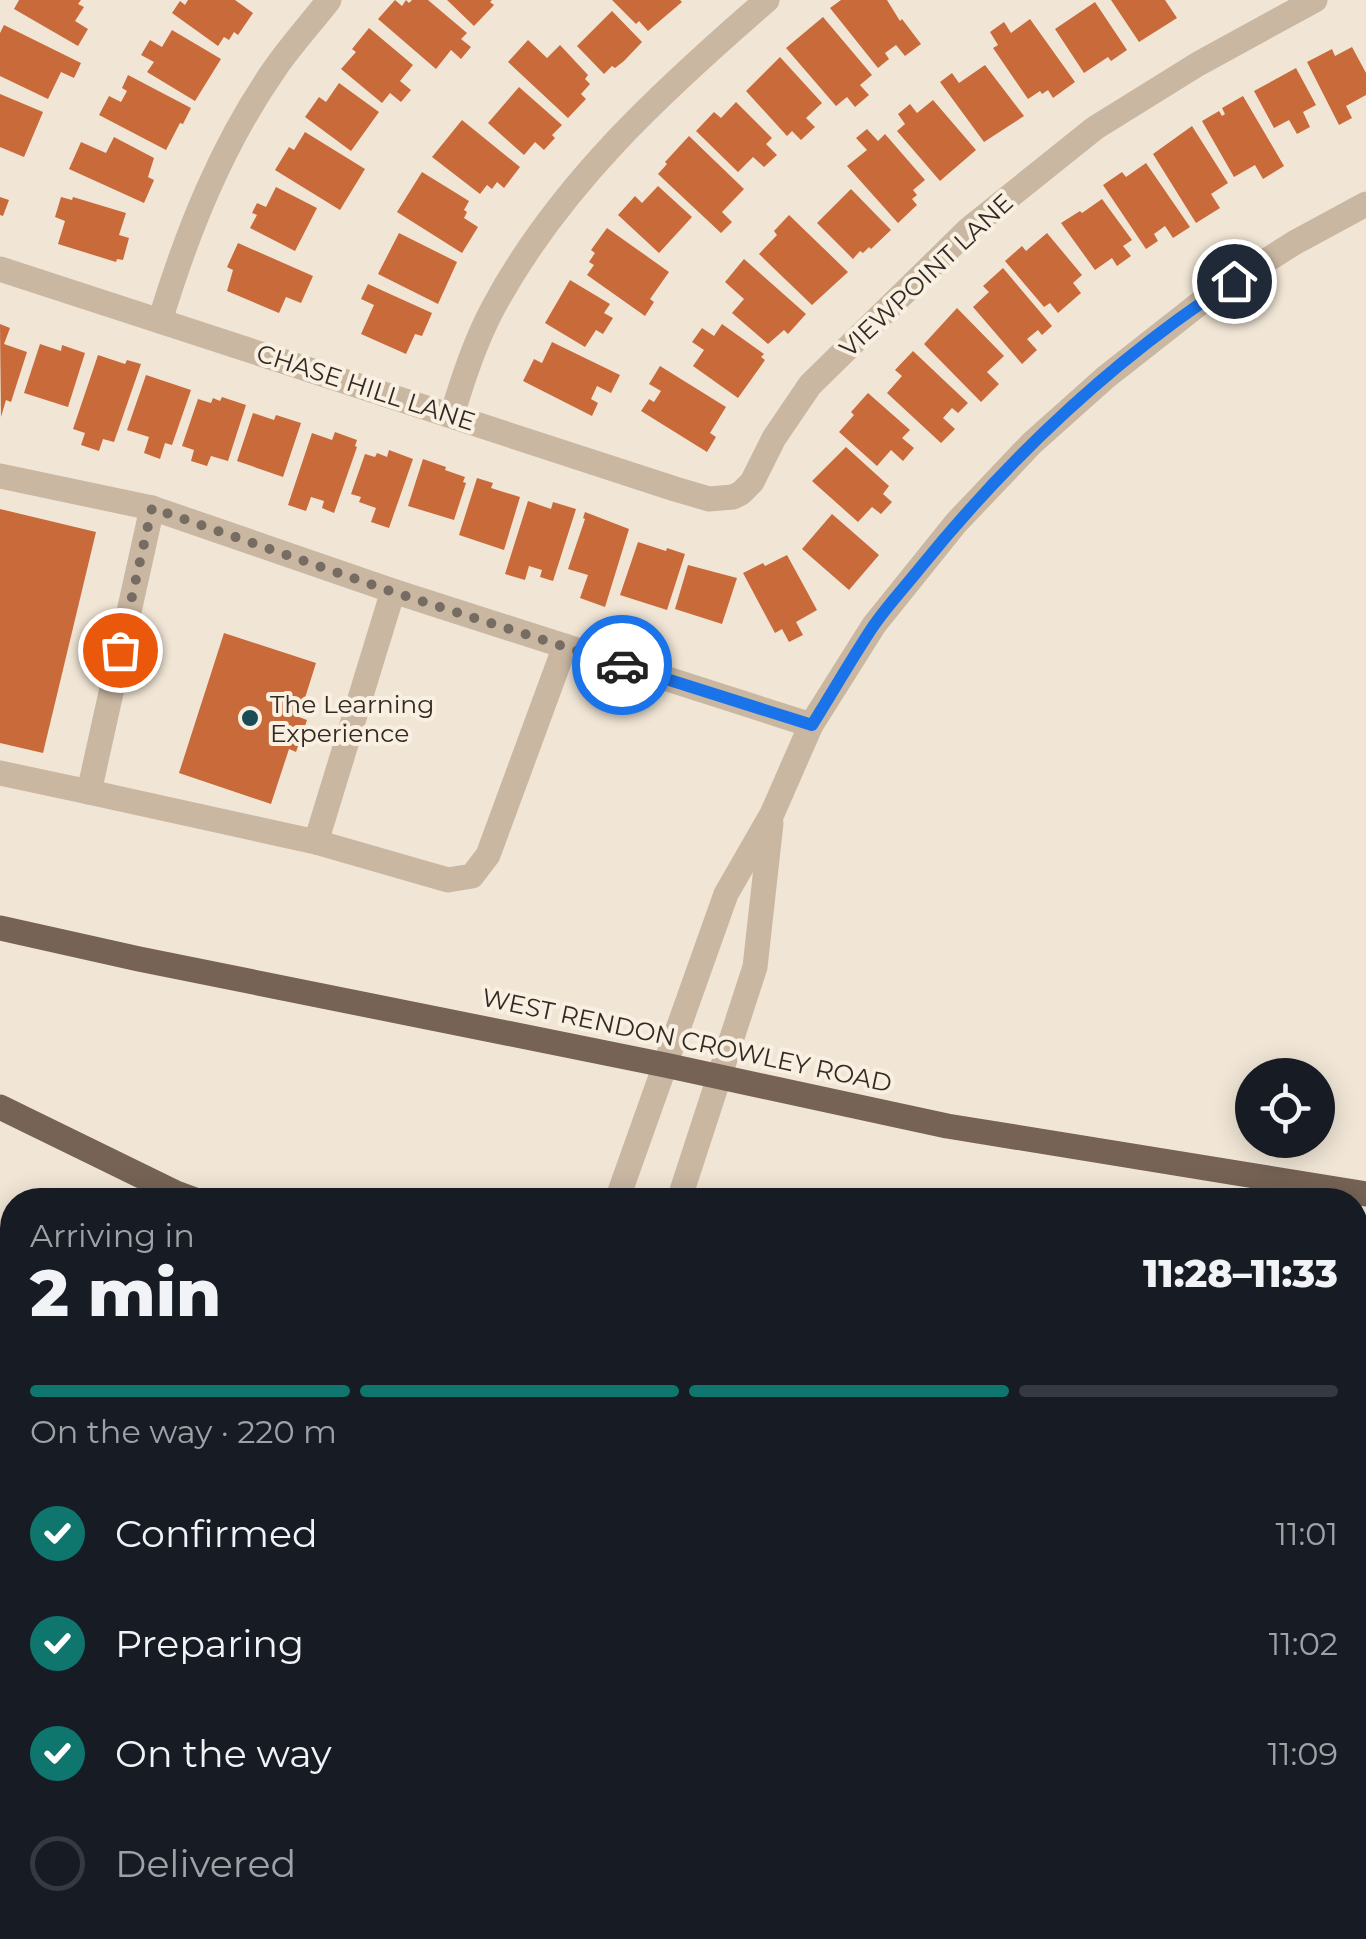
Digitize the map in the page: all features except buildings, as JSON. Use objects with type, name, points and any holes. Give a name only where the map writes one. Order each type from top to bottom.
[{"type":"main road","name":"WEST RENDON CROWLEY ROAD","points":[[0,928],[947,1126],[1329,1188]]},
{"type":"main road","points":[[0,1107],[166,1188]]},
{"type":"street","points":[[160,321],[178,263],[229,144],[276,67],[330,0]]},
{"type":"street","points":[[452,415],[469,360],[492,308],[562,204],[635,120],[767,0]]},
{"type":"street","name":"VIEWPOINT LANE","points":[[732,497],[752,482],[774,438],[810,385],[969,229],[1096,128],[1198,64],[1316,0]]},
{"type":"street","points":[[621,1188],[726,894],[772,814],[812,725],[874,626],[956,524],[1032,443],[1106,377],[1204,300],[1294,243],[1366,204]]},
{"type":"street","name":"CHASE HILL LANE","points":[[0,269],[710,499],[732,497]]},
{"type":"street","points":[[0,476],[152,508],[393,592],[812,725]]},
{"type":"street","points":[[89,792],[152,508]]},
{"type":"street","points":[[316,842],[393,592]]},
{"type":"street","points":[[0,773],[316,842],[448,880],[472,876],[488,854],[565,646]]},
{"type":"street","points":[[683,1188],[755,967],[772,814]]},
{"type":"way so far","points":[[120,650],[152,508],[393,592],[622,665]]},
{"type":"place","name":"The Learning Experience","points":[[250,718]]},
{"type":"route","points":[[622,665],[812,725],[874,626],[956,524],[1032,443],[1106,377],[1234,281]]}]
